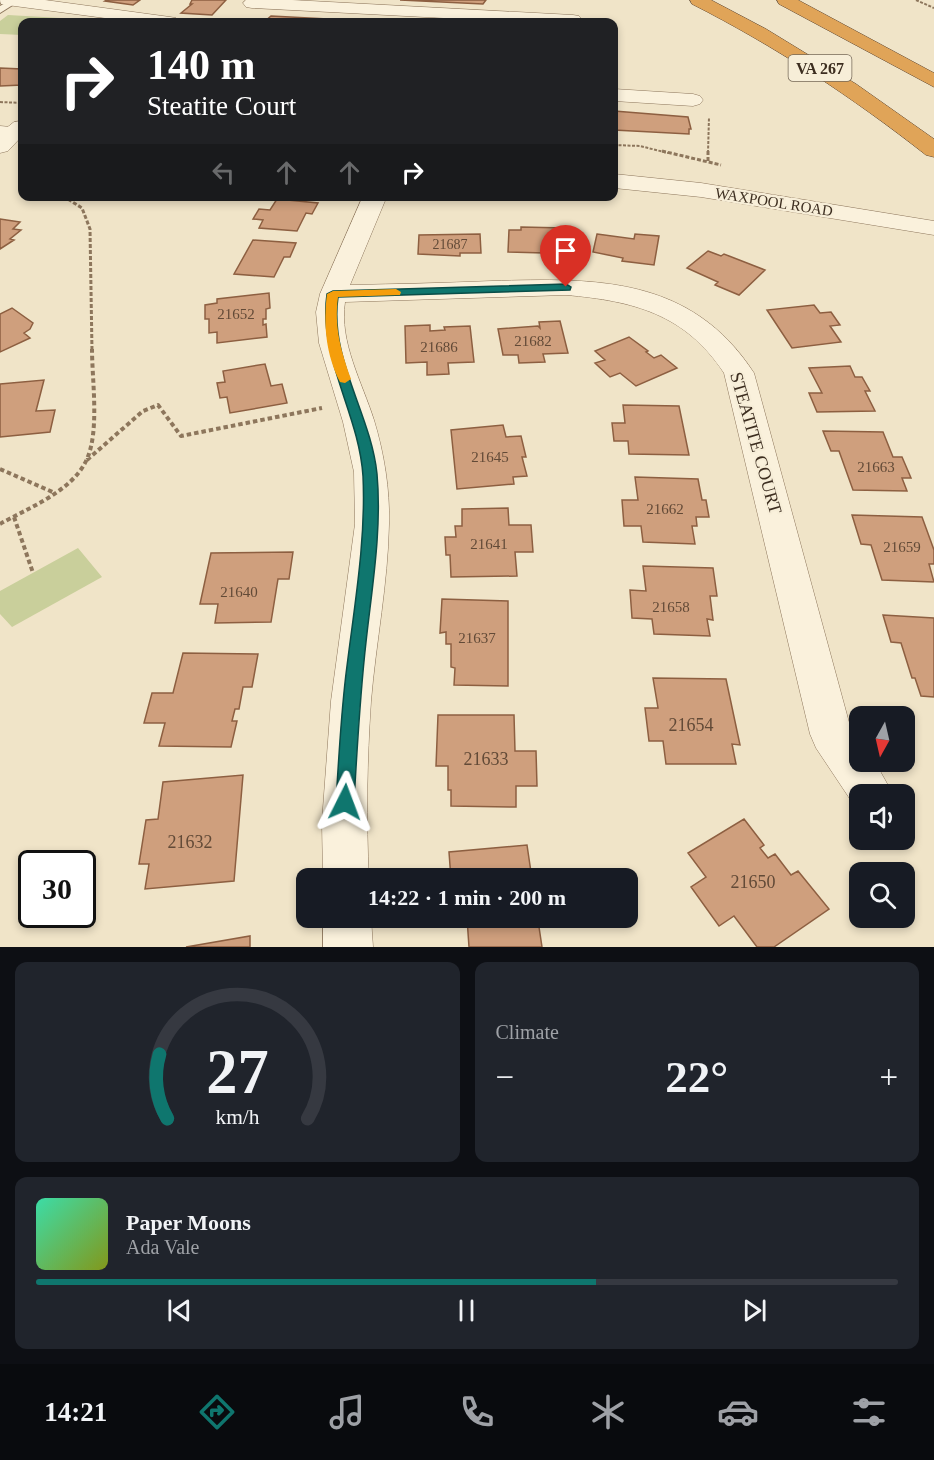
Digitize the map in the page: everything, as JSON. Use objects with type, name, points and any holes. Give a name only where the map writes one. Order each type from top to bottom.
[{"type":"highway","name":"VA 267","points":[[698,0],[791,50],[895,119],[934,150]]},
{"type":"highway","name":"VA 267","points":[[784,0],[934,81]]},
{"type":"street","points":[[534,0],[569,18]]},
{"type":"street","points":[[7,4],[71,4],[119,18]]},
{"type":"street","points":[[249,6],[510,18]]},
{"type":"street","points":[[618,95],[701,105]]},
{"type":"street","points":[[11,134],[18,119]]},
{"type":"street","name":"WAXPOOL ROAD","points":[[618,181],[701,190],[934,228]]},
{"type":"street","points":[[346,868],[344,822],[351,701],[372,524],[370,472],[352,402],[333,343],[330,312],[333,294],[373,201]]},
{"type":"street","name":"STEATITE COURT","points":[[333,294],[566,287],[596,289],[628,294],[658,304],[683,316],[708,333],[727,352],[739,373],[831,734],[865,784]]},
{"type":"street","points":[[347,928],[348,947]]},
{"type":"path","points":[[916,0],[934,8]]},
{"type":"path","points":[[0,102],[18,103]]},
{"type":"path","points":[[701,105],[710,136],[708,161]]},
{"type":"path","points":[[618,145],[640,146],[721,165]]},
{"type":"path","points":[[74,201],[88,213],[90,229],[93,435],[86,461]]},
{"type":"path","points":[[0,524],[55,493],[86,461],[143,411],[159,405],[167,412],[174,431],[181,436],[352,402]]},
{"type":"path","points":[[0,469],[55,493]]},
{"type":"path","points":[[14,516],[33,573]]},
{"type":"green space","points":[[8,15],[61,18],[18,18],[18,35],[0,34],[0,21]]},
{"type":"green space","points":[[78,548],[102,577],[12,627],[0,614],[0,591]]},
{"type":"building","points":[[140,0],[133,5],[105,1]]},
{"type":"building","points":[[192,0],[226,0],[212,15],[181,13],[192,4],[190,4]]},
{"type":"building","points":[[400,0],[486,0],[483,4]]},
{"type":"building","points":[[271,16],[309,18],[269,18]]},
{"type":"building","points":[[0,68],[18,69],[18,85],[0,86]]},
{"type":"building","points":[[618,111],[688,117],[691,129],[689,129],[689,134],[618,130]]},
{"type":"building","points":[[276,201],[318,203],[312,214],[306,213],[297,231],[259,228],[263,220],[253,219],[259,209],[270,210]]},
{"type":"building","points":[[0,219],[20,222],[13,229],[21,230],[10,239],[14,240],[0,249]]},
{"type":"building","points":[[521,227],[565,228],[566,256],[508,252],[509,230],[521,230]]},
{"type":"building","points":[[480,234],[481,253],[460,253],[460,256],[418,254],[419,235]]},
{"type":"building","points":[[597,234],[634,239],[635,234],[659,236],[654,265],[622,261],[623,258],[593,252]]},
{"type":"building","points":[[253,240],[296,243],[290,257],[284,257],[274,277],[234,274]]},
{"type":"building","points":[[708,251],[721,256],[724,254],[765,270],[739,295],[715,285],[718,282],[687,268]]},
{"type":"building","points":[[269,293],[270,308],[266,309],[266,319],[263,319],[263,325],[266,324],[267,337],[217,343],[217,332],[209,333],[209,319],[205,319],[205,305],[217,303],[217,299]]},
{"type":"building","points":[[814,305],[820,313],[831,312],[840,325],[830,326],[841,342],[792,348],[767,310]]},
{"type":"building","points":[[12,308],[33,323],[24,333],[30,338],[0,352],[0,314]]},
{"type":"building","points":[[560,321],[568,353],[543,354],[545,362],[519,363],[518,355],[503,355],[498,329],[538,326],[540,328],[539,322]]},
{"type":"building","points":[[430,325],[430,331],[445,330],[444,327],[470,326],[474,362],[448,363],[449,374],[427,375],[427,362],[406,363],[405,326]]},
{"type":"building","points":[[629,337],[654,358],[661,355],[677,368],[636,386],[620,373],[610,377],[595,363],[605,360],[595,351]]},
{"type":"building","points":[[265,364],[271,386],[282,384],[287,403],[230,413],[227,397],[220,398],[217,383],[225,382],[223,371]]},
{"type":"building","points":[[850,366],[855,377],[862,377],[870,391],[865,391],[875,411],[817,412],[809,393],[822,393],[809,368]]},
{"type":"building","points":[[44,380],[36,411],[55,410],[50,432],[0,437],[0,384]]},
{"type":"building","points":[[623,405],[679,406],[689,455],[629,454],[628,441],[614,441],[612,423],[625,423]]},
{"type":"building","points":[[503,425],[506,437],[521,436],[526,457],[522,457],[527,476],[513,477],[514,484],[457,489],[451,430]]},
{"type":"building","points":[[823,431],[883,432],[893,457],[902,457],[911,478],[902,478],[907,491],[853,490],[839,451],[831,451]]},
{"type":"building","points":[[635,477],[698,479],[702,500],[706,500],[709,517],[696,517],[697,526],[692,526],[695,544],[643,542],[641,526],[624,526],[622,500],[638,500]]},
{"type":"building","points":[[508,508],[509,525],[531,525],[533,552],[515,552],[517,576],[451,577],[450,555],[446,555],[445,537],[456,537],[455,526],[462,526],[462,509]]},
{"type":"building","points":[[852,515],[922,517],[934,550],[934,564],[929,564],[934,582],[882,580],[871,545],[861,544]]},
{"type":"building","points":[[293,552],[289,579],[278,579],[271,622],[215,623],[218,604],[200,604],[211,553]]},
{"type":"building","points":[[643,566],[713,568],[717,596],[710,596],[713,620],[707,619],[710,636],[654,634],[652,619],[632,618],[630,590],[646,591]]},
{"type":"building","points":[[442,599],[508,601],[508,686],[454,685],[455,668],[451,667],[451,644],[446,644],[446,632],[440,633]]},
{"type":"building","points":[[883,615],[934,618],[934,697],[921,696],[915,678],[912,678],[901,643],[891,642]]},
{"type":"building","points":[[183,653],[258,654],[252,687],[243,687],[239,709],[235,709],[232,721],[237,721],[231,747],[159,746],[165,723],[144,723],[152,693],[173,693]]},
{"type":"building","points":[[653,678],[726,679],[740,745],[732,744],[736,764],[666,764],[663,741],[649,741],[645,708],[658,708]]},
{"type":"building","points":[[438,715],[514,715],[515,751],[536,751],[537,786],[516,786],[516,807],[451,806],[448,766],[436,766]]},
{"type":"building","points":[[243,775],[234,881],[145,889],[149,864],[139,864],[146,820],[158,819],[163,782]]},
{"type":"building","points":[[744,819],[764,845],[760,848],[768,858],[775,854],[791,875],[798,871],[829,909],[774,947],[757,947],[734,916],[719,926],[691,887],[706,877],[688,853]]},
{"type":"building","points":[[527,845],[530,868],[450,868],[449,852]]},
{"type":"building","points":[[468,928],[539,928],[542,947],[469,947]]},
{"type":"building","points":[[250,936],[250,947],[186,947]]},
{"type":"slow traffic","points":[[345,379],[333,343],[330,312],[333,294],[396,292]]},
{"type":"route","points":[[345,802],[351,701],[372,524],[370,472],[359,422],[333,343],[330,312],[333,294],[566,287]]}]
